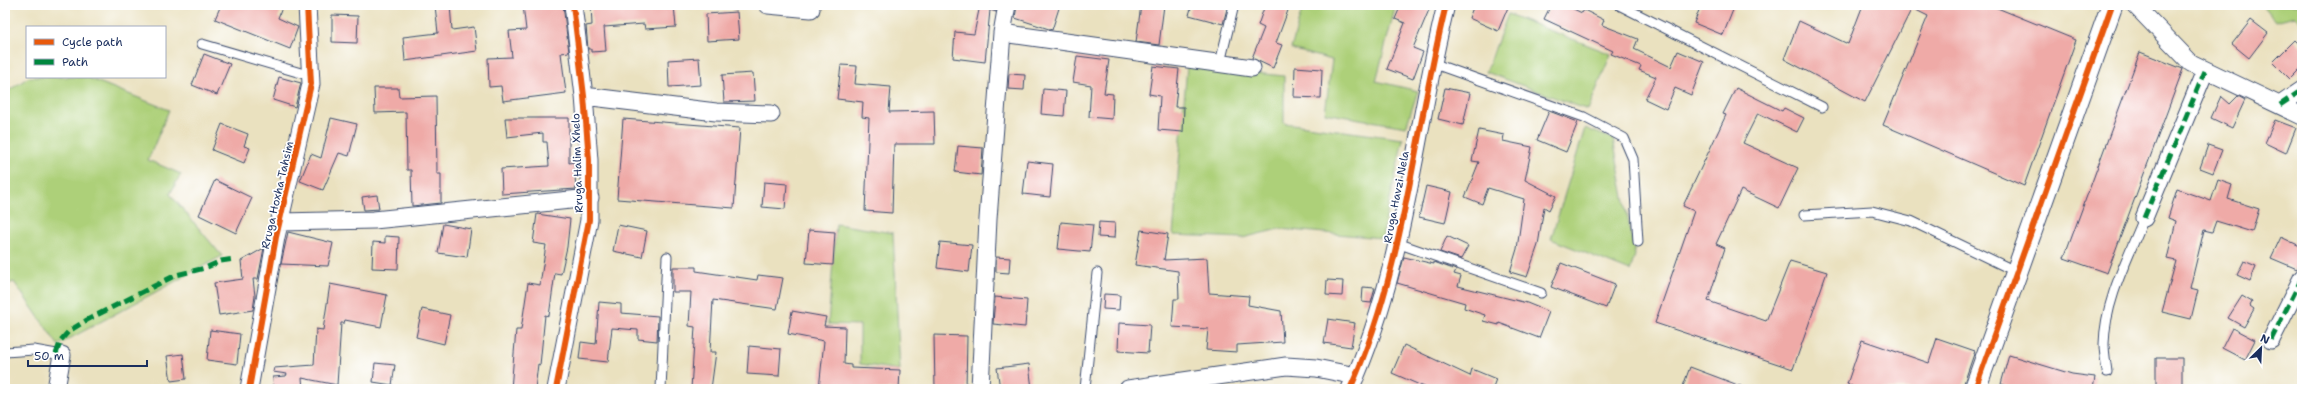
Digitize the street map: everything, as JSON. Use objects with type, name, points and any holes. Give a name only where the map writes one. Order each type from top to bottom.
[{"type":"street","name":"Rruga Hoxha Tahsim","points":[[249,389],[280,222],[307,108],[311,76],[307,5]]},
{"type":"street","name":"Rruga Halim Xhelo","points":[[556,389],[590,220],[584,96],[573,5]]},
{"type":"street","points":[[768,5],[808,8]]},
{"type":"street","points":[[980,389],[988,218],[1002,33],[1007,5]]},
{"type":"street","name":"Rruga Havzi Nela","points":[[1353,383],[1376,323],[1397,243],[1432,63],[1446,5]]},
{"type":"street","points":[[1975,389],[2112,5]]},
{"type":"street","points":[[2135,5],[2191,63],[2302,116]]},
{"type":"street","points":[[1002,33],[1252,68]]},
{"type":"street","points":[[2144,218],[2205,71]]},
{"type":"street","points":[[2280,105],[2302,90]]},
{"type":"street","points":[[584,96],[654,106],[716,112],[771,114]]},
{"type":"street","points":[[280,222],[374,220],[590,198]]},
{"type":"street","points":[[2271,340],[2302,278]]},
{"type":"street","points":[[56,389],[62,355]]},
{"type":"street","points":[[1128,389],[1286,366],[1316,368],[1353,383]]},
{"type":"lane","points":[[1220,64],[1234,5]]},
{"type":"lane","points":[[1619,5],[1822,107]]},
{"type":"lane","points":[[202,44],[311,76]]},
{"type":"lane","points":[[1432,63],[1584,117],[1624,138],[1633,159],[1638,242]]},
{"type":"lane","points":[[1804,215],[1872,211],[1911,221],[2017,272]]},
{"type":"lane","points":[[2107,372],[2104,344],[2108,315],[2114,291],[2144,218]]},
{"type":"lane","points":[[1397,243],[1541,293]]},
{"type":"lane","points":[[661,389],[667,257]]},
{"type":"lane","points":[[1085,389],[1097,273]]},
{"type":"lane","points":[[5,352],[34,350],[62,355]]},
{"type":"green space","points":[[1303,5],[1396,5],[1376,81],[1418,91],[1406,127],[1325,113],[1332,60],[1291,49]]},
{"type":"green space","points":[[2262,5],[2302,5],[2302,27],[2295,16],[2275,21]]},
{"type":"green space","points":[[1508,14],[1611,54],[1588,110],[1486,72]]},
{"type":"green space","points":[[1187,66],[1284,76],[1284,123],[1403,139],[1382,238],[1279,229],[1242,238],[1173,235]]},
{"type":"green space","points":[[28,78],[89,78],[169,110],[148,160],[181,174],[170,194],[222,256],[58,345],[14,282],[5,285],[5,93]]},
{"type":"green space","points":[[1585,128],[1613,139],[1635,255],[1630,271],[1551,239]]},
{"type":"green space","points":[[836,224],[893,233],[900,370],[860,364],[860,325],[828,324]]},
{"type":"building","points":[[221,5],[283,5],[278,18],[298,27],[290,49],[215,19]]},
{"type":"building","points":[[435,5],[450,5],[452,30],[474,27],[477,51],[405,61],[403,37],[438,33]]},
{"type":"building","points":[[523,5],[563,5],[569,52],[561,53],[566,93],[503,101],[501,86],[489,87],[488,58],[512,57],[509,31],[526,30]]},
{"type":"building","points":[[591,5],[674,5],[676,27],[645,29],[644,24],[604,27],[606,51],[591,52],[591,49],[588,49],[586,26],[592,25]]},
{"type":"building","points":[[980,5],[997,5],[996,12],[990,10],[985,62],[953,58],[955,32],[974,34]]},
{"type":"building","points":[[1017,5],[1060,5],[1052,30],[1015,18]]},
{"type":"building","points":[[1141,5],[1164,5],[1159,45],[1136,42]]},
{"type":"building","points":[[1192,5],[1228,5],[1223,24],[1189,15]]},
{"type":"building","points":[[1265,5],[1290,5],[1276,43],[1282,45],[1273,68],[1252,58],[1264,28],[1258,25]]},
{"type":"building","points":[[1401,5],[1431,5],[1413,48],[1423,52],[1413,79],[1387,69],[1405,23],[1395,19]]},
{"type":"building","points":[[1474,5],[1509,5],[1498,31],[1469,18]]},
{"type":"building","points":[[1551,5],[1565,5],[1582,13],[1584,10],[1604,20],[1602,25],[1638,39],[1634,49],[1671,67],[1678,51],[1704,62],[1691,95],[1675,88],[1666,109],[1645,99],[1656,77],[1639,70],[1641,66],[1611,54],[1613,51],[1544,19]]},
{"type":"building","points":[[1701,5],[1735,5],[1723,35],[1694,23]]},
{"type":"building","points":[[1863,5],[1990,5],[2076,40],[2024,186],[1883,125],[1928,16],[1912,8],[1865,102],[1784,59],[1799,21],[1848,44]]},
{"type":"building","points":[[737,12],[739,39],[707,41],[706,14]]},
{"type":"building","points":[[332,15],[358,16],[357,43],[332,42]]},
{"type":"building","points":[[2251,20],[2268,33],[2249,58],[2232,44]]},
{"type":"building","points":[[2295,40],[2302,47],[2302,67],[2290,79],[2273,62]]},
{"type":"building","points":[[2140,52],[2183,69],[2107,273],[2064,258]]},
{"type":"building","points":[[204,54],[230,64],[217,95],[192,85]]},
{"type":"building","points":[[1077,56],[1109,60],[1104,93],[1113,94],[1112,119],[1089,117],[1091,85],[1073,82]]},
{"type":"building","points":[[699,58],[701,85],[669,87],[668,60]]},
{"type":"building","points":[[841,65],[857,66],[855,84],[891,87],[889,112],[934,111],[935,144],[894,144],[892,213],[865,211],[869,118],[862,117],[863,102],[837,99]]},
{"type":"building","points":[[1153,66],[1179,69],[1175,107],[1184,107],[1183,132],[1158,130],[1160,96],[1149,94]]},
{"type":"building","points":[[1295,67],[1322,69],[1321,98],[1294,97]]},
{"type":"building","points":[[753,73],[755,101],[724,102],[722,75]]},
{"type":"building","points":[[1009,74],[1025,75],[1024,90],[1008,89]]},
{"type":"building","points":[[279,77],[301,83],[295,107],[273,100]]},
{"type":"building","points":[[374,88],[398,88],[399,97],[436,96],[437,174],[441,174],[441,203],[412,206],[411,170],[407,170],[406,112],[375,113]]},
{"type":"building","points":[[1445,88],[1470,93],[1463,125],[1438,119]]},
{"type":"building","points":[[1736,88],[1782,111],[1784,108],[1804,118],[1797,132],[1758,113],[1743,143],[1798,168],[1779,208],[1741,190],[1716,244],[1725,248],[1708,301],[1766,321],[1790,261],[1827,272],[1793,369],[1655,323],[1694,211],[1683,206],[1726,115],[1723,114]]},
{"type":"building","points":[[1043,89],[1066,91],[1064,116],[1041,114]]},
{"type":"building","points":[[2221,96],[2230,104],[2238,96],[2245,100],[2232,128],[2211,118]]},
{"type":"building","points":[[1549,111],[1578,122],[1566,152],[1537,140]]},
{"type":"building","points":[[331,118],[357,124],[349,156],[339,153],[323,190],[300,181],[311,154],[321,158]]},
{"type":"building","points":[[505,118],[569,118],[569,163],[574,162],[576,189],[502,194],[501,169],[549,166],[547,142],[543,142],[543,133],[507,137]]},
{"type":"building","points":[[623,119],[740,128],[734,208],[617,199]]},
{"type":"building","points":[[2275,120],[2296,128],[2286,153],[2265,143]]},
{"type":"building","points":[[222,124],[248,134],[244,146],[250,148],[244,163],[212,150]]},
{"type":"building","points":[[1479,130],[1504,135],[1503,141],[1532,147],[1525,180],[1556,196],[1549,210],[1544,207],[1538,245],[1527,277],[1510,272],[1517,249],[1524,199],[1488,188],[1482,204],[1465,197],[1479,162],[1472,161]]},
{"type":"building","points":[[2208,145],[2222,150],[2213,173],[2200,168]]},
{"type":"building","points":[[958,146],[983,148],[981,175],[955,172]]},
{"type":"building","points":[[1027,161],[1053,164],[1050,197],[1023,194]]},
{"type":"building","points":[[215,180],[252,198],[236,233],[199,215]]},
{"type":"building","points":[[2218,180],[2232,185],[2228,199],[2259,209],[2252,232],[2216,221],[2212,232],[2204,230],[2190,288],[2198,290],[2191,319],[2162,312],[2176,261],[2167,259],[2176,221],[2168,218],[2177,189],[2211,201]]},
{"type":"building","points":[[764,182],[787,184],[785,209],[762,207]]},
{"type":"building","points":[[1426,186],[1452,192],[1445,223],[1419,217]]},
{"type":"building","points":[[377,195],[379,209],[364,210],[362,197]]},
{"type":"building","points":[[537,214],[570,219],[567,247],[561,274],[555,273],[549,316],[545,315],[540,365],[538,364],[535,389],[511,389],[516,330],[521,330],[528,283],[540,285],[546,245],[533,243]]},
{"type":"building","points":[[1061,222],[1093,225],[1090,252],[1058,249]]},
{"type":"building","points":[[1099,222],[1115,223],[1114,238],[1098,237]]},
{"type":"building","points":[[443,224],[471,229],[467,257],[438,253]]},
{"type":"building","points":[[618,225],[647,231],[642,257],[613,251]]},
{"type":"building","points":[[809,230],[835,232],[833,265],[806,263]]},
{"type":"building","points":[[1141,230],[1168,234],[1164,260],[1207,258],[1209,293],[1249,296],[1248,305],[1281,311],[1283,342],[1237,345],[1237,352],[1206,350],[1208,329],[1172,327],[1174,299],[1179,299],[1178,271],[1135,265]]},
{"type":"building","points":[[288,232],[333,243],[328,266],[281,264]]},
{"type":"building","points":[[385,236],[399,237],[398,269],[372,268],[373,242],[385,243]]},
{"type":"building","points":[[1447,236],[1468,246],[1461,259],[1440,252]]},
{"type":"building","points":[[2281,237],[2302,247],[2302,259],[2297,269],[2271,258]]},
{"type":"building","points":[[940,242],[972,245],[969,272],[937,268]]},
{"type":"building","points":[[264,248],[258,279],[253,279],[255,296],[253,310],[219,315],[214,283],[243,279],[241,261]]},
{"type":"building","points":[[996,257],[1010,258],[1009,273],[996,272]]},
{"type":"building","points":[[1404,257],[1434,264],[1434,262],[1456,270],[1454,274],[1461,276],[1458,286],[1527,303],[1549,312],[1539,338],[1499,323],[1499,325],[1483,321],[1485,315],[1464,308],[1465,303],[1397,283]]},
{"type":"building","points":[[2244,261],[2256,266],[2250,281],[2237,275]]},
{"type":"building","points":[[1561,263],[1615,284],[1606,308],[1551,287]]},
{"type":"building","points":[[673,267],[696,267],[696,271],[757,280],[758,275],[783,278],[777,309],[713,300],[710,352],[716,352],[711,389],[691,389],[695,327],[689,326],[691,292],[673,292]]},
{"type":"building","points":[[1327,280],[1343,281],[1342,296],[1326,295]]},
{"type":"building","points":[[330,284],[387,295],[381,327],[345,320],[344,323],[341,323],[337,385],[302,378],[303,389],[274,389],[273,377],[286,376],[287,374],[273,372],[274,368],[314,365],[316,329],[323,330]]},
{"type":"building","points":[[1363,287],[1375,288],[1371,303],[1362,302]]},
{"type":"building","points":[[1104,294],[1120,295],[1119,310],[1103,309]]},
{"type":"building","points":[[2242,296],[2252,302],[2250,306],[2254,309],[2244,327],[2228,318]]},
{"type":"building","points":[[995,297],[1027,300],[1025,327],[993,324]]},
{"type":"building","points":[[599,302],[621,304],[621,313],[658,316],[657,341],[638,339],[638,330],[612,328],[608,362],[579,359],[581,342],[596,344]]},
{"type":"building","points":[[422,309],[450,315],[444,344],[416,337]]},
{"type":"building","points":[[792,311],[826,317],[824,326],[845,327],[844,364],[851,365],[851,368],[900,370],[899,389],[819,389],[824,341],[788,334]]},
{"type":"building","points":[[1328,319],[1355,323],[1351,347],[1324,343]]},
{"type":"building","points":[[1119,323],[1150,325],[1148,353],[1118,351]]},
{"type":"building","points":[[2232,328],[2255,340],[2245,360],[2222,348]]},
{"type":"building","points":[[210,330],[240,334],[237,364],[207,360]]},
{"type":"building","points":[[934,335],[967,336],[966,389],[935,389]]},
{"type":"building","points":[[1937,338],[1975,351],[1962,389],[1861,389],[1847,384],[1862,340],[1929,363]]},
{"type":"building","points":[[1404,345],[1470,376],[1472,369],[1496,379],[1493,387],[1497,389],[1429,389],[1392,373]]},
{"type":"building","points":[[749,346],[781,349],[779,376],[747,374]]},
{"type":"building","points":[[183,354],[186,379],[171,381],[167,356]]},
{"type":"building","points":[[2009,355],[2072,374],[2095,377],[2093,389],[2017,389],[2001,384]]},
{"type":"building","points":[[2156,358],[2182,358],[2182,389],[2156,389]]},
{"type":"building","points":[[375,363],[395,365],[392,385],[373,382]]},
{"type":"building","points":[[1029,364],[1032,389],[1000,389],[997,368]]},
{"type":"building","points":[[1690,367],[1746,388],[1746,389],[1682,389]]},
{"type":"marked path","points":[[2144,218],[2205,71]]},
{"type":"marked path","points":[[2280,105],[2302,90]]},
{"type":"marked path","points":[[56,354],[61,340],[69,331],[87,320],[176,275],[205,268],[221,261],[235,259]]},
{"type":"marked path","points":[[2271,340],[2302,278]]},
{"type":"cycle path","points":[[249,389],[276,237],[311,84],[307,5]]},
{"type":"cycle path","points":[[556,389],[589,220],[589,160],[584,96],[573,5]]},
{"type":"cycle path","points":[[1350,389],[1369,343],[1384,296],[1407,200],[1435,53],[1446,5]]},
{"type":"cycle path","points":[[1975,389],[2112,5]]}]
